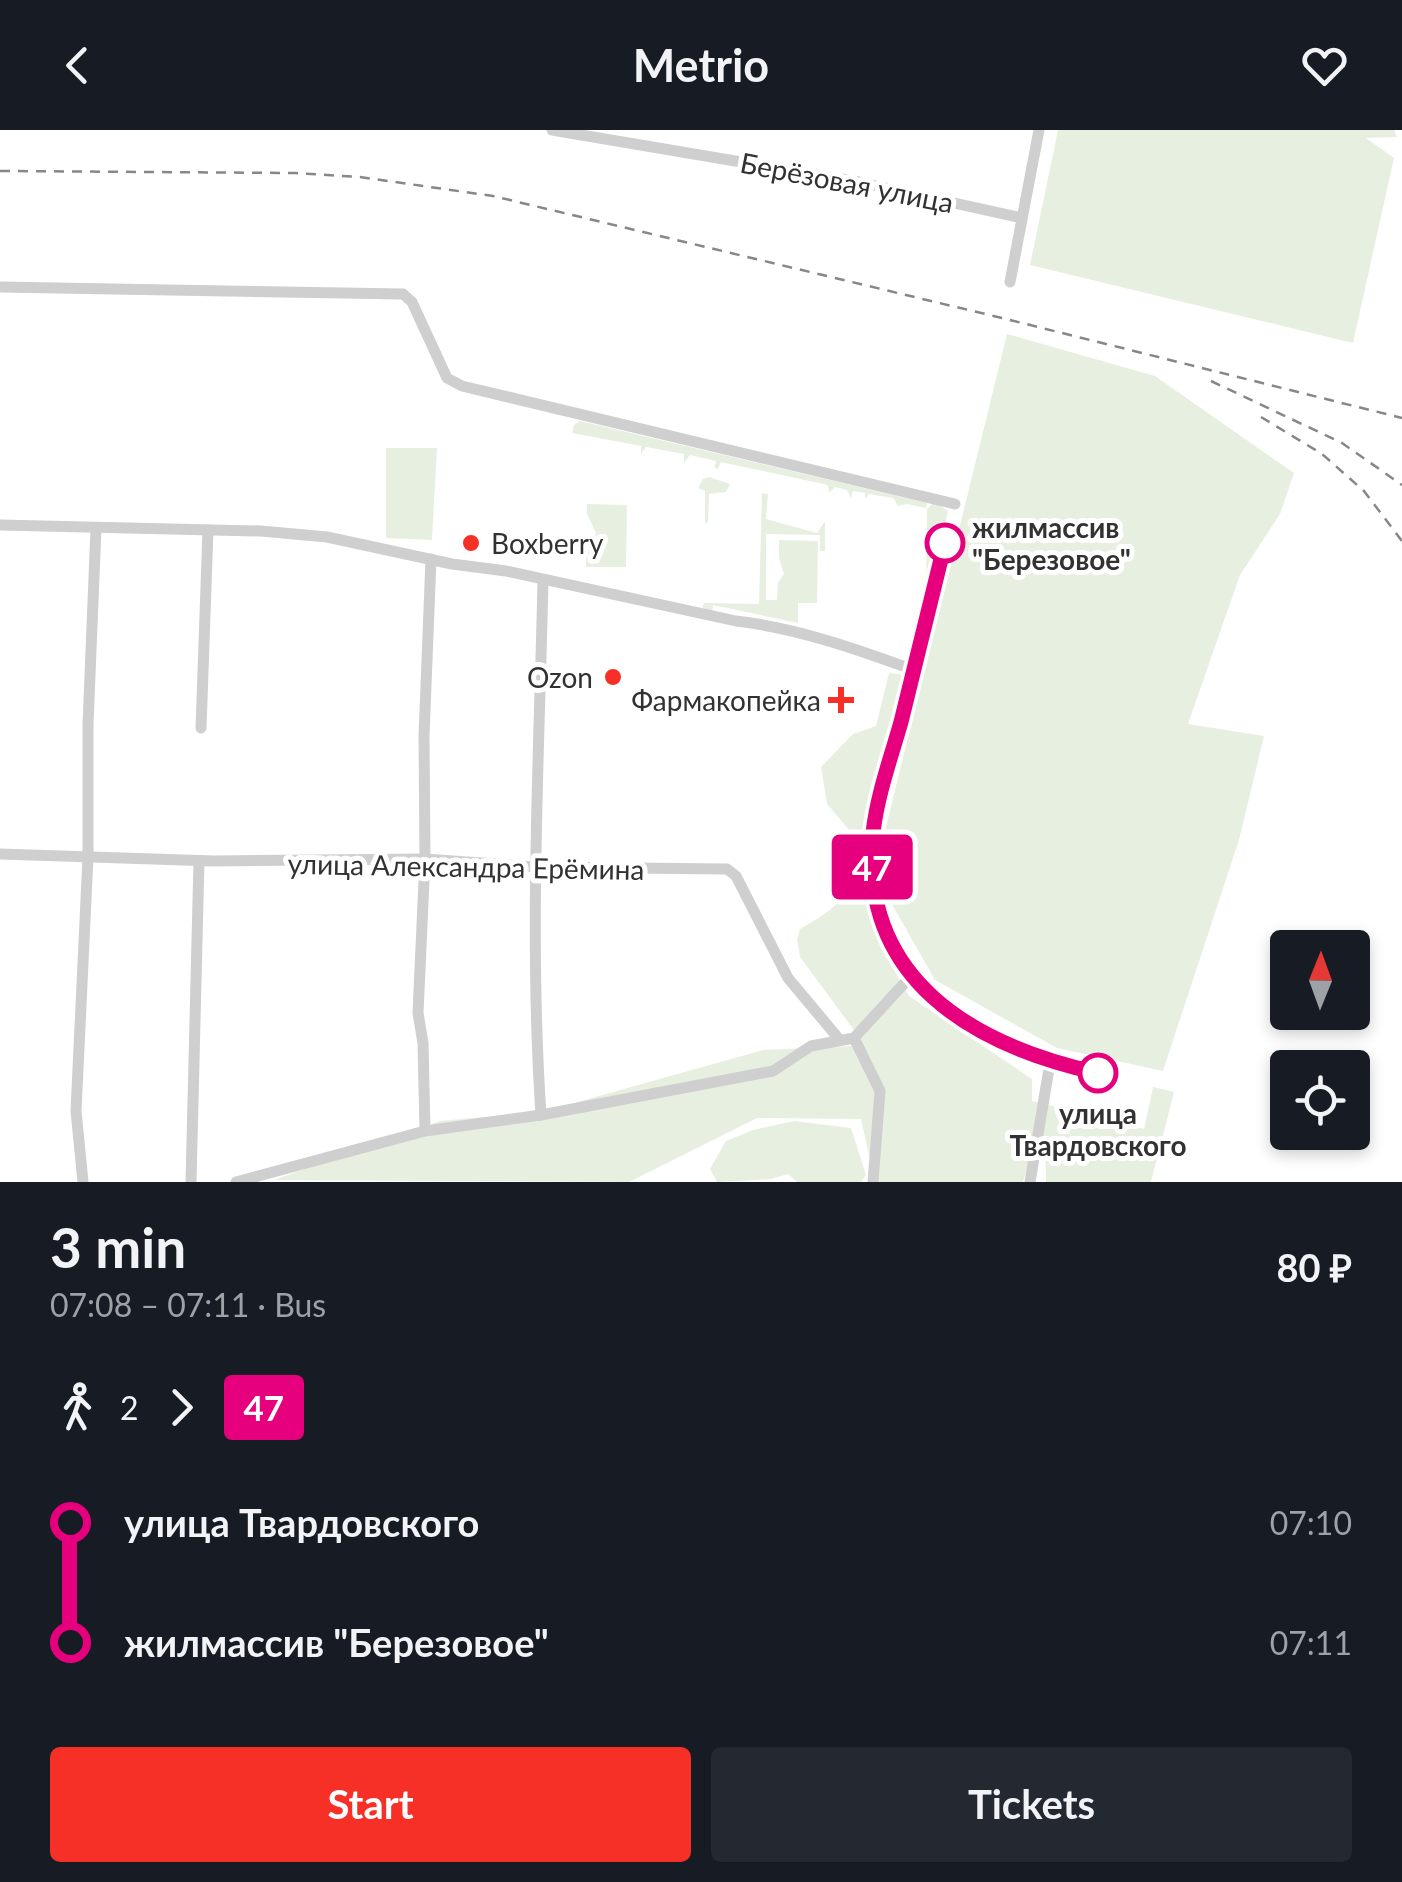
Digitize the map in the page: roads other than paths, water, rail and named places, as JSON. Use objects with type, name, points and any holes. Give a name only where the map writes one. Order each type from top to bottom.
[{"type":"street","name":"Берёзовая улица","points":[[552,130],[859,182],[1022,218]]},
{"type":"street","points":[[1010,282],[1039,130]]},
{"type":"street","points":[[0,287],[403,294],[412,302],[448,378],[462,386],[955,504]]},
{"type":"street","points":[[0,526],[316,536],[506,571],[736,622],[764,624],[848,646],[914,670]]},
{"type":"street","points":[[82,1182],[76,1111],[88,858],[88,724],[96,528]]},
{"type":"street","points":[[201,728],[208,530]]},
{"type":"street","points":[[425,1131],[423,1043],[418,1012],[431,558]]},
{"type":"street","points":[[540,1115],[534,1025],[543,581]]},
{"type":"street","name":"улица Александра Ерёмина","points":[[0,854],[199,861],[425,859],[536,867],[727,869],[736,876],[788,978],[839,1039]]},
{"type":"street","points":[[191,1182],[199,861]]},
{"type":"street","points":[[236,1182],[425,1131],[540,1115],[773,1070],[811,1046],[854,1038],[911,976]]},
{"type":"street","points":[[854,1038],[880,1092],[873,1182]]},
{"type":"street","points":[[1030,1182],[1050,1062]]},
{"type":"railway","points":[[0,171],[295,173],[360,177],[493,196],[1402,418]]},
{"type":"railway","points":[[1211,381],[1342,443],[1402,485]]},
{"type":"railway","points":[[1261,417],[1322,454],[1364,491],[1402,541]]},
{"type":"place","name":"Boxberry","points":[[471,543]]},
{"type":"place","name":"жилмассив \"Березовое\"","points":[[945,543]]},
{"type":"place","name":"Ozon","points":[[613,677]]},
{"type":"place","name":"Фармакопейка","points":[[841,700]]},
{"type":"place","name":"улица Твардовского","points":[[1098,1073]]}]
